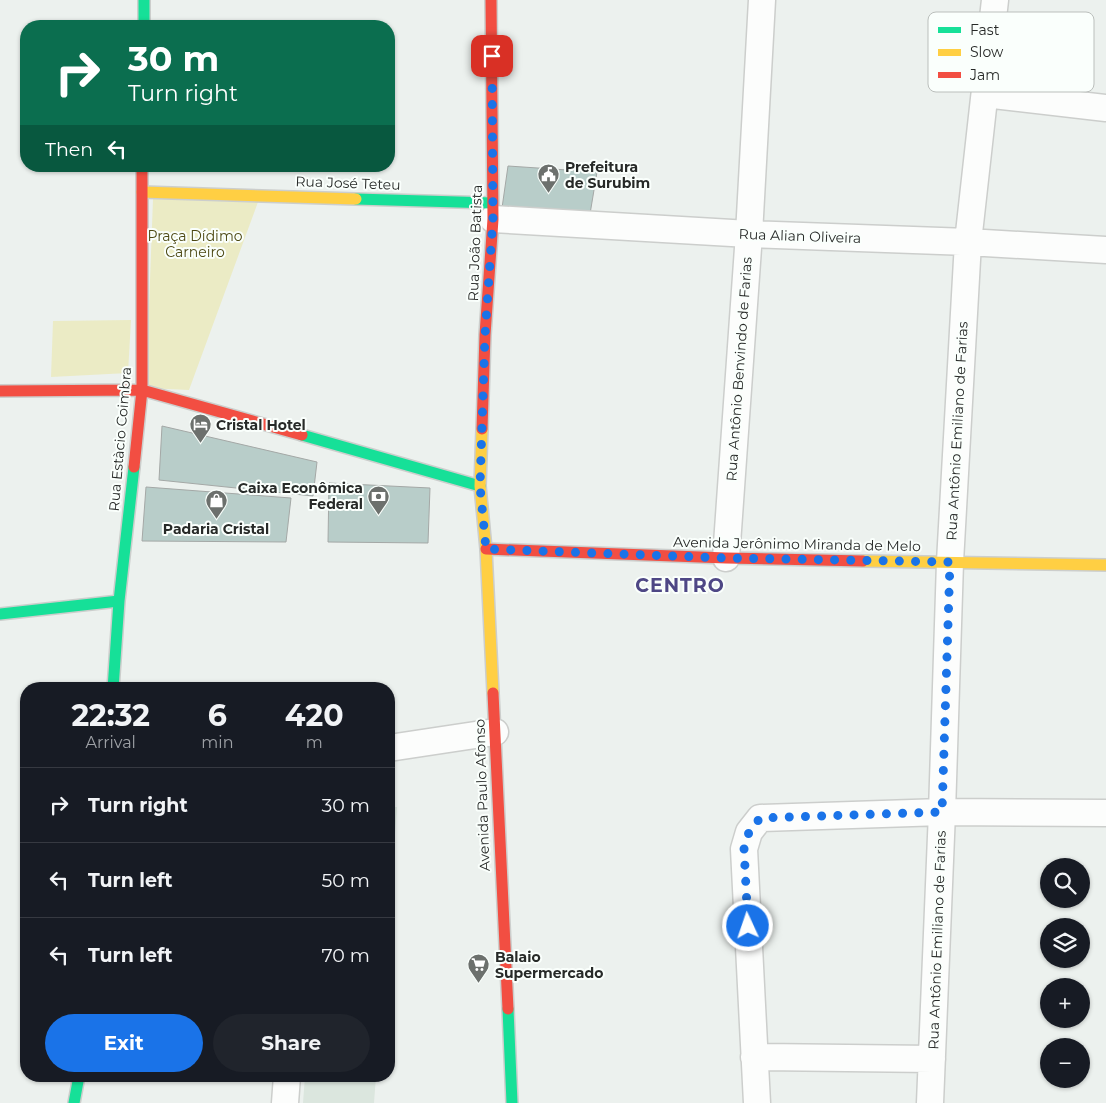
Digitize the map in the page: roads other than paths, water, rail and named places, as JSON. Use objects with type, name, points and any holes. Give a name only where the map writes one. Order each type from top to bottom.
[{"type":"main road","points":[[144,0],[144,20]]},
{"type":"main road","name":"Rua João Batista","points":[[480,486],[485,335],[493,211],[491,0]]},
{"type":"main road","name":"Rua Estàcio Coimbra","points":[[113,682],[118,601],[142,390],[142,172]]},
{"type":"main road","name":"Rua José Teteu","points":[[142,192],[493,211]]},
{"type":"main road","points":[[0,391],[142,390],[480,486]]},
{"type":"main road","name":"Avenida Paulo Afonso","points":[[480,486],[486,549],[512,1103]]},
{"type":"main road","name":"Avenida Jerônimo Miranda de Melo","points":[[486,549],[726,558],[1106,565]]},
{"type":"main road","points":[[0,614],[118,601]]},
{"type":"main road","points":[[74,1103],[78,1082]]},
{"type":"street","name":"Rua Antônio Benvindo de Farias","points":[[726,558],[749,234],[762,0]]},
{"type":"street","points":[[985,94],[1106,108]]},
{"type":"street","name":"Rua Antônio Emiliano de Farias","points":[[930,1103],[950,562],[968,242],[985,94]]},
{"type":"street","name":"Rua Alian Oliveira","points":[[493,211],[749,234],[968,242],[1106,250]]},
{"type":"street","points":[[395,747],[495,732]]},
{"type":"street","points":[[757,1103],[744,848],[749,832],[760,818],[942,812],[1106,813]]},
{"type":"street","points":[[754,1058],[932,1059]]},
{"type":"street","points":[[285,1103],[287,1082]]},
{"type":"place","name":"Prefeitura de Surubim","points":[[549,194]]},
{"type":"place","name":"Cristal Hotel","points":[[200,444]]},
{"type":"place","name":"Caixa Econômica Federal","points":[[379,515]]},
{"type":"place","name":"Padaria Cristal","points":[[216,520]]},
{"type":"place","name":"Balaio Supermercado","points":[[479,984]]},
{"type":"district","name":"CENTRO","points":[[680,585]]},
{"type":"park label","name":"Praça Dídimo Carneiro","points":[[195,244]]}]
